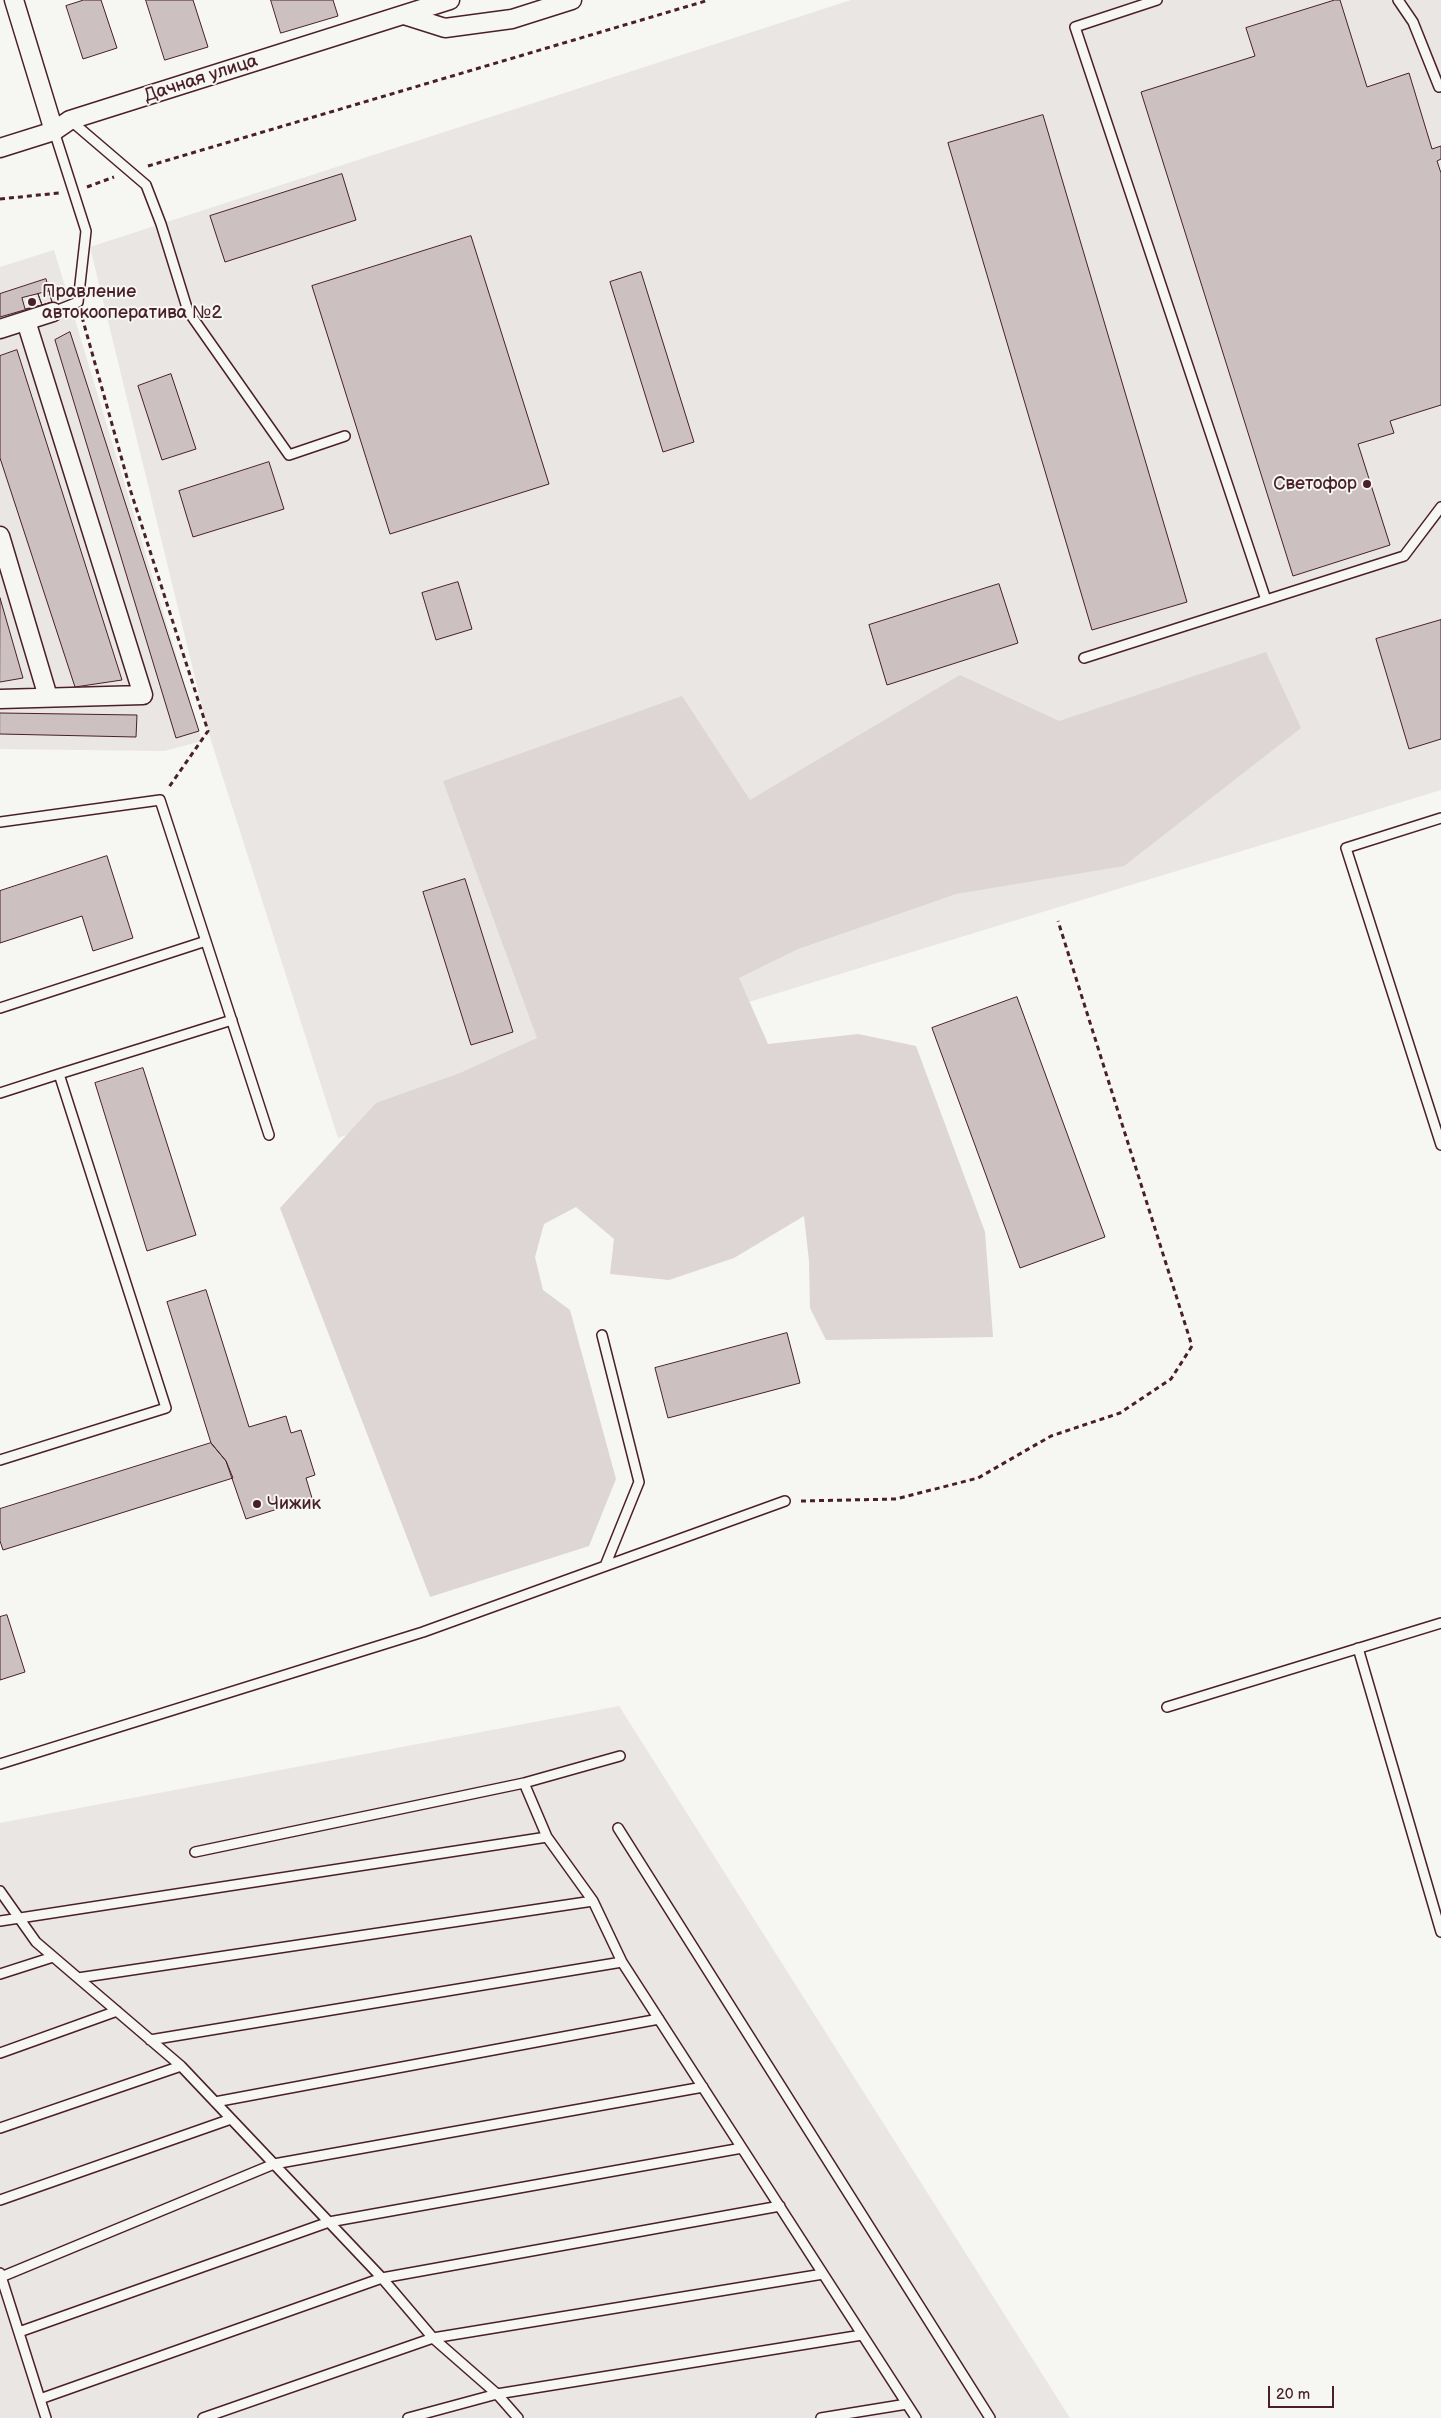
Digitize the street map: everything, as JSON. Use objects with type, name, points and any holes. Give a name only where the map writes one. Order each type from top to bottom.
[{"type":"street","points":[[14,0],[54,131]]},
{"type":"street","name":"Дачная улица","points":[[0,148],[54,131],[70,120],[402,7],[450,0]]},
{"type":"street","points":[[402,7],[445,28],[512,19],[572,0]]},
{"type":"street","points":[[0,329],[53,312]]},
{"type":"street","points":[[0,699],[143,695],[26,320]]},
{"type":"street","points":[[0,536],[48,698]]},
{"type":"lane","points":[[1157,0],[1075,27],[1266,600]]},
{"type":"lane","points":[[1398,0],[1413,22],[1439,87]]},
{"type":"lane","points":[[70,120],[146,185],[161,224],[188,311],[289,455],[345,436]]},
{"type":"lane","points":[[53,312],[78,302],[86,231],[54,131]]},
{"type":"lane","points":[[1084,658],[1404,556],[1441,506]]},
{"type":"lane","points":[[0,822],[160,800],[269,1135]]},
{"type":"lane","points":[[1441,818],[1346,848],[1441,1145]]},
{"type":"lane","points":[[0,1008],[206,941]]},
{"type":"lane","points":[[0,1093],[232,1020]]},
{"type":"lane","points":[[0,1460],[166,1408],[59,1074]]},
{"type":"lane","points":[[602,1335],[639,1482],[605,1566]]},
{"type":"lane","points":[[0,1764],[423,1632],[785,1501]]},
{"type":"lane","points":[[1167,1707],[1441,1623]]},
{"type":"lane","points":[[1358,1648],[1441,1932]]},
{"type":"lane","points":[[195,1852],[524,1783],[620,1756]]},
{"type":"lane","points":[[524,1783],[547,1837],[593,1901],[622,1962],[916,2418]]},
{"type":"lane","points":[[618,1828],[990,2418]]},
{"type":"lane","points":[[0,1921],[547,1837]]},
{"type":"lane","points":[[0,1891],[36,1942],[181,2066],[382,2278],[433,2338],[497,2394],[518,2418]]},
{"type":"lane","points":[[78,1978],[593,1901]]},
{"type":"lane","points":[[0,1974],[53,1957]]},
{"type":"lane","points":[[150,2040],[622,1962]]},
{"type":"lane","points":[[0,2053],[118,2011]]},
{"type":"lane","points":[[215,2102],[659,2019]]},
{"type":"lane","points":[[0,2128],[181,2066]]},
{"type":"lane","points":[[46,2418],[1,2275],[274,2164],[703,2087]]},
{"type":"lane","points":[[0,2200],[231,2119]]},
{"type":"lane","points":[[19,2332],[329,2222],[742,2148]]},
{"type":"lane","points":[[40,2399],[382,2278],[780,2206]]},
{"type":"lane","points":[[203,2418],[433,2338],[823,2274]]},
{"type":"lane","points":[[408,2418],[497,2394],[862,2335]]},
{"type":"lane","points":[[821,2418],[907,2404]]},
{"type":"path","points":[[0,199],[74,191],[130,172],[709,0]]},
{"type":"path","points":[[78,302],[131,492],[208,731],[160,800]]},
{"type":"path","points":[[785,1501],[896,1499],[978,1478],[1051,1436],[1120,1412],[1171,1379],[1192,1346],[1058,922]]},
{"type":"shaded area","points":[[851,0],[1441,0],[1441,790],[520,1072],[338,1138],[208,731],[90,247]]},
{"type":"shaded area","points":[[54,250],[202,741],[164,751],[0,749],[0,267]]},
{"type":"shaded area","points":[[1266,652],[1301,728],[1124,866],[956,894],[798,949],[739,978],[768,1044],[858,1034],[916,1046],[985,1232],[993,1337],[826,1340],[810,1308],[809,1261],[804,1216],[734,1258],[669,1280],[610,1274],[614,1239],[576,1207],[544,1224],[535,1257],[543,1290],[570,1310],[616,1479],[589,1546],[430,1597],[280,1208],[376,1103],[460,1073],[537,1038],[443,781],[682,696],[750,800],[960,675],[1059,721]]},
{"type":"shaded area","points":[[619,1706],[1070,2418],[0,2418],[0,1823]]},
{"type":"building","points":[[84,0],[101,0],[117,48],[83,59],[66,6]]},
{"type":"building","points":[[146,0],[193,0],[208,47],[165,60]]},
{"type":"building","points":[[271,0],[333,0],[338,16],[281,33]]},
{"type":"building","points":[[1340,0],[1367,87],[1409,73],[1432,149],[1441,146],[1441,159],[1437,161],[1441,173],[1441,405],[1390,421],[1394,433],[1358,444],[1390,545],[1293,576],[1141,92],[1255,56],[1246,28]]},
{"type":"building","points":[[1043,115],[1187,602],[1092,630],[948,143]]},
{"type":"building","points":[[342,174],[356,220],[225,262],[210,216]]},
{"type":"building","points":[[471,236],[549,484],[390,534],[312,286]]},
{"type":"building","points":[[641,272],[694,442],[663,452],[610,282]]},
{"type":"building","points":[[46,279],[52,302],[0,317],[0,294]]},
{"type":"building","points":[[49,291],[52,302],[42,305],[38,294]]},
{"type":"building","name":"Правление автокооператива №2","points":[[38,294],[42,305],[25,309],[22,298]]},
{"type":"building","points":[[70,332],[199,731],[176,738],[55,340]]},
{"type":"building","points":[[17,350],[122,680],[75,687],[0,458],[0,356]]},
{"type":"building","points":[[171,374],[196,449],[162,460],[138,386]]},
{"type":"building","points":[[269,462],[284,509],[193,537],[179,491]]},
{"type":"building","points":[[458,582],[472,629],[436,640],[422,593]]},
{"type":"building","points":[[999,584],[1018,643],[887,685],[869,625]]},
{"type":"building","points":[[0,598],[23,678],[0,682]]},
{"type":"building","points":[[1441,620],[1441,739],[1409,749],[1376,639]]},
{"type":"building","points":[[0,713],[137,715],[136,737],[0,734]]},
{"type":"building","points":[[107,856],[133,938],[93,951],[82,916],[0,943],[0,891]]},
{"type":"building","points":[[465,879],[513,1032],[471,1045],[423,892]]},
{"type":"building","points":[[1017,997],[1105,1237],[1020,1268],[932,1028]]},
{"type":"building","points":[[143,1068],[196,1235],[147,1251],[95,1083]]},
{"type":"building","points":[[206,1290],[249,1427],[286,1416],[291,1433],[301,1430],[315,1475],[306,1478],[312,1498],[246,1519],[226,1461],[211,1443],[167,1302]]},
{"type":"building","points":[[787,1333],[800,1383],[668,1418],[655,1368]]},
{"type":"building","points":[[211,1443],[226,1461],[233,1478],[3,1550],[0,1541],[0,1509]]},
{"type":"building","points":[[7,1615],[25,1672],[0,1680],[0,1617]]},
{"type":"place","name":"Правление автокооператива №2","points":[[32,302]]},
{"type":"place","name":"Светофор","points":[[1367,484]]},
{"type":"place","name":"Чижик","points":[[257,1504]]}]
